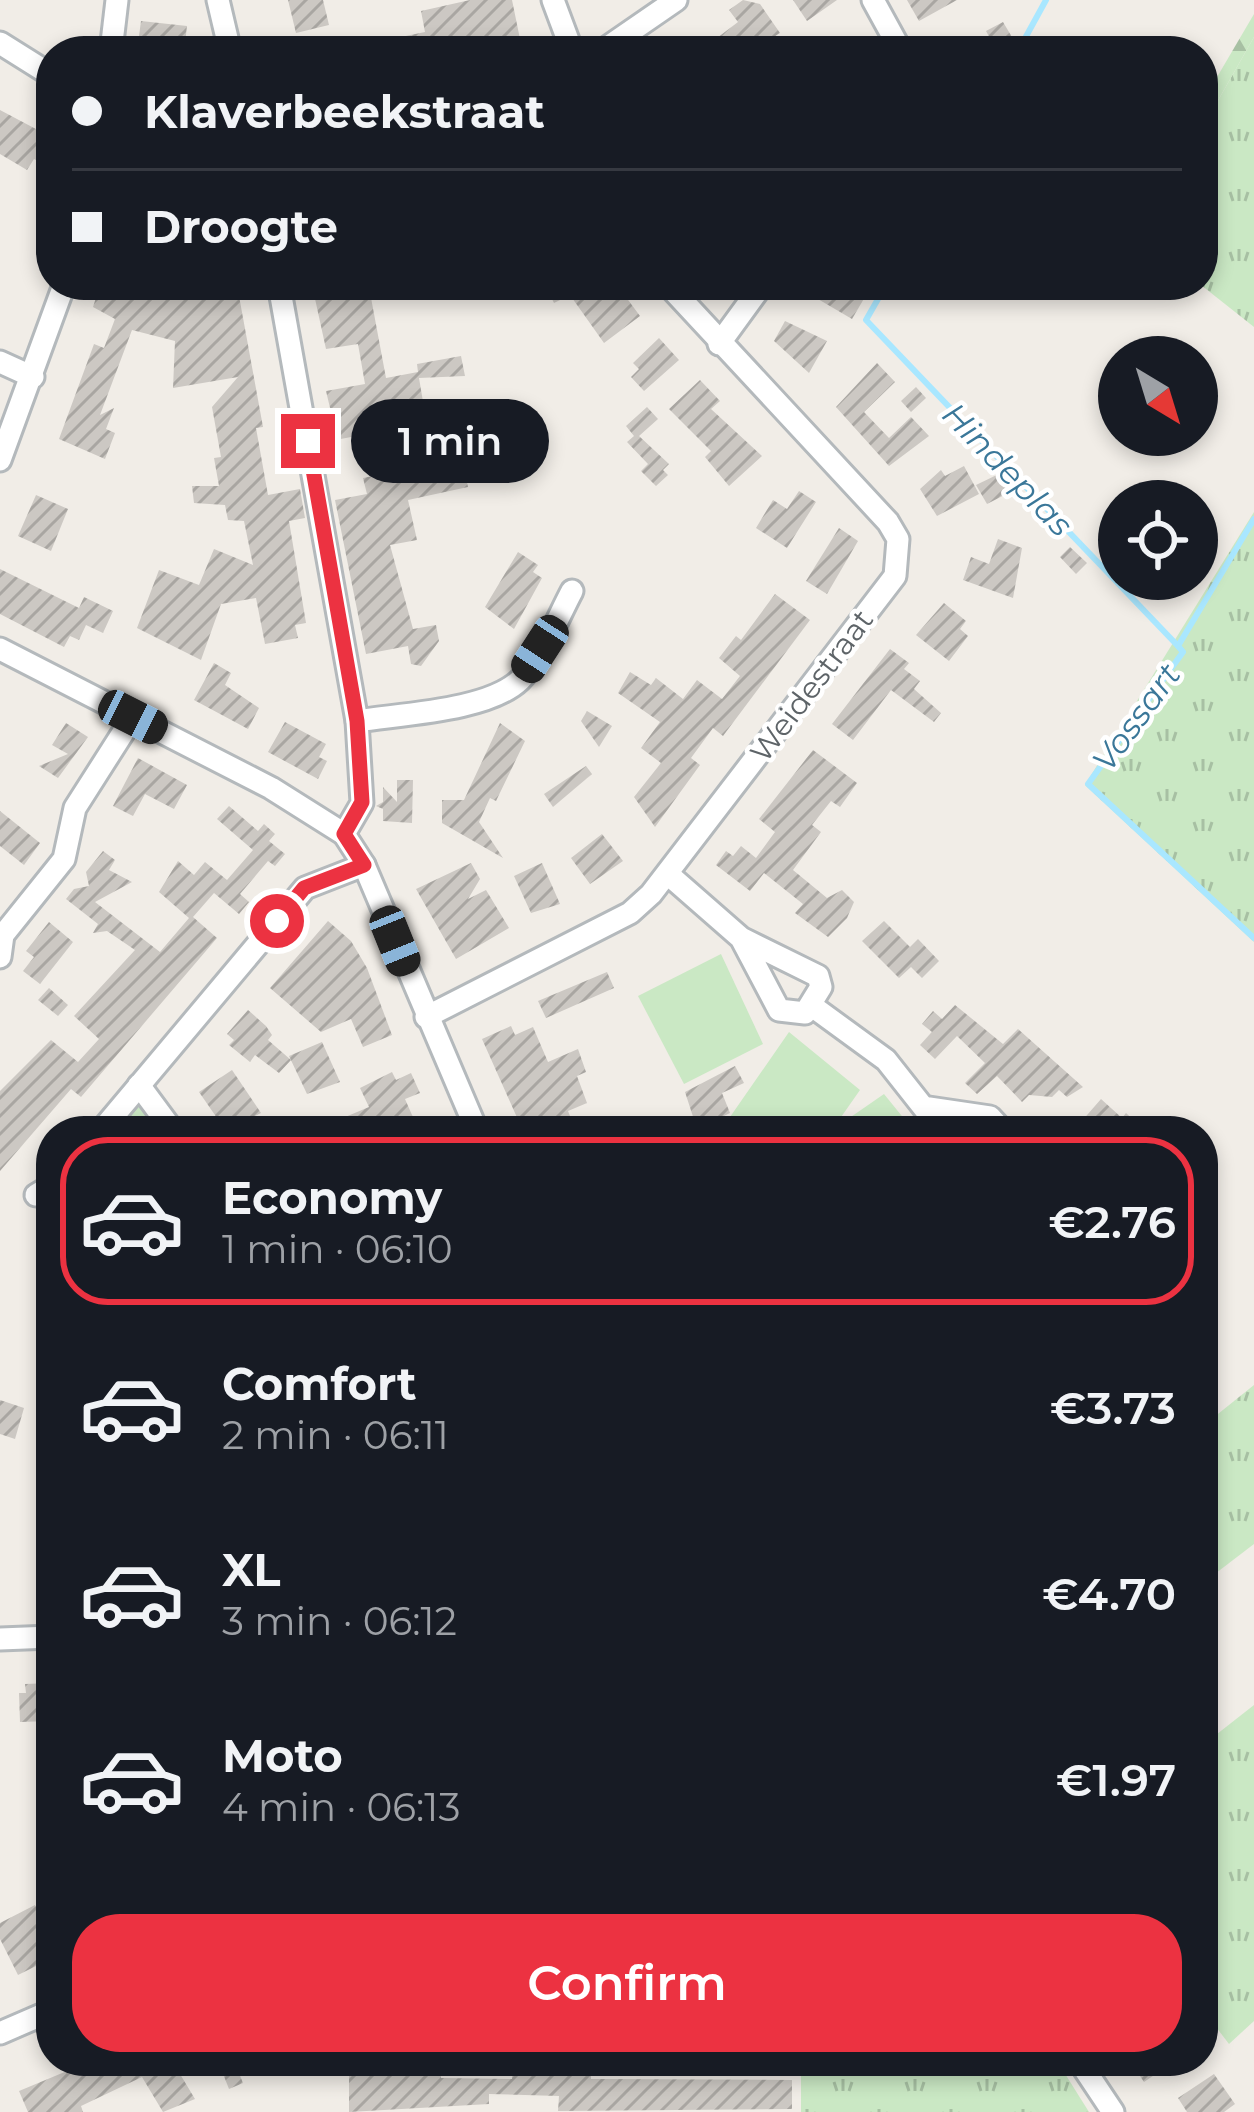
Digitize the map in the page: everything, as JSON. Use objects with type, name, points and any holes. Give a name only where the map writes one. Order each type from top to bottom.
[{"type":"street","points":[[113,36],[117,0]]},
{"type":"street","points":[[218,0],[226,36]]},
{"type":"street","points":[[553,0],[566,36]]},
{"type":"street","points":[[624,36],[676,0]]},
{"type":"street","points":[[874,0],[893,36]]},
{"type":"street","points":[[0,44],[36,65]]},
{"type":"street","points":[[0,460],[59,300]]},
{"type":"street","points":[[282,300],[357,721],[362,802],[344,834]]},
{"type":"street","name":"Weidestraat","points":[[426,1017],[630,913],[669,874],[895,576],[898,539],[888,522],[681,300]]},
{"type":"street","points":[[719,344],[751,300]]},
{"type":"street","points":[[0,362],[33,377]]},
{"type":"street","points":[[357,721],[483,700],[503,691],[520,679],[572,591]]},
{"type":"street","points":[[0,649],[271,788],[344,834],[364,865],[470,1116]]},
{"type":"street","points":[[1,942],[64,859],[75,808],[133,717]]},
{"type":"street","points":[[113,1116],[304,888],[364,865]]},
{"type":"street","points":[[669,874],[741,938],[818,976],[821,987],[805,1013],[779,1010],[741,938]]},
{"type":"street","points":[[812,1006],[824,1029],[864,1060],[879,1064],[886,1060],[934,1116]]},
{"type":"street","points":[[139,1085],[162,1116]]},
{"type":"street","points":[[929,1108],[983,1116]]},
{"type":"street","points":[[0,1639],[36,1638]]},
{"type":"street","points":[[0,2032],[36,2018]]},
{"type":"street","points":[[1089,2076],[1113,2112]]},
{"type":"green space","points":[[1254,14],[1254,37],[1218,101],[1218,75]]},
{"type":"green space","points":[[1254,37],[1254,327],[1218,298],[1218,101]]},
{"type":"green space","points":[[1254,512],[1254,942],[1085,785],[1200,600],[1218,600],[1218,570]]},
{"type":"green space","points":[[721,954],[763,1044],[684,1084],[638,996]]},
{"type":"green space","points":[[789,1032],[860,1090],[842,1116],[731,1116]]},
{"type":"green space","points":[[884,1094],[902,1116],[852,1116]]},
{"type":"green space","points":[[138,1097],[151,1116],[122,1116]]},
{"type":"green space","points":[[1254,1385],[1254,1544],[1218,1572],[1218,1414]]},
{"type":"green space","points":[[1254,1705],[1254,2021],[1229,2044],[1218,2030],[1218,1733]]},
{"type":"green space","points":[[801,2076],[1066,2076],[1089,2112],[801,2112]]},
{"type":"building","points":[[288,0],[323,0],[329,25],[296,33]]},
{"type":"building","points":[[470,0],[512,0],[519,36],[406,36],[425,32],[421,11]]},
{"type":"building","points":[[743,0],[760,4],[780,33],[720,36],[738,22],[729,10]]},
{"type":"building","points":[[793,0],[837,0],[807,21]]},
{"type":"building","points":[[907,0],[957,0],[919,21]]},
{"type":"building","points":[[141,21],[187,26],[186,36],[139,36]]},
{"type":"building","points":[[1003,22],[1011,36],[989,36],[986,31]]},
{"type":"building","points":[[0,110],[36,129],[36,160],[27,170],[0,154]]},
{"type":"building","points":[[95,300],[240,300],[263,427],[256,428],[268,495],[300,489],[305,518],[289,521],[306,623],[295,625],[298,638],[265,644],[256,598],[221,604],[201,660],[137,628],[159,570],[199,585],[214,549],[253,565],[244,521],[228,520],[225,505],[194,503],[192,486],[219,486],[214,458],[221,457],[212,407],[238,377],[173,388],[175,341],[132,330],[100,415],[114,408],[106,429],[115,433],[105,459],[59,439],[94,344],[104,348],[115,319],[93,307]]},
{"type":"building","points":[[315,300],[371,300],[386,378],[418,372],[417,364],[461,356],[465,376],[419,378],[429,437],[445,433],[447,442],[458,440],[468,487],[408,500],[417,540],[390,545],[413,629],[436,625],[439,641],[421,666],[411,664],[408,646],[366,654],[335,500],[367,494],[363,478],[373,476],[372,468],[379,466],[372,433],[325,442],[319,415],[331,412],[326,391],[365,384],[358,344],[326,349]]},
{"type":"building","points":[[574,300],[628,300],[640,316],[604,343]]},
{"type":"building","points":[[820,300],[863,300],[852,319]]},
{"type":"building","points":[[785,321],[827,341],[809,373],[774,341]]},
{"type":"building","points":[[659,338],[679,360],[644,391],[631,377],[639,369],[633,363]]},
{"type":"building","points":[[877,363],[895,382],[864,412],[889,438],[911,417],[929,436],[889,466],[836,407]]},
{"type":"building","points":[[700,380],[720,401],[711,409],[762,456],[729,486],[705,457],[711,451],[669,409]]},
{"type":"building","points":[[916,387],[926,398],[911,412],[901,401]]},
{"type":"building","points":[[647,407],[658,419],[639,436],[669,464],[663,470],[668,475],[656,486],[641,471],[648,464],[627,442],[634,436],[626,426]]},
{"type":"building","points":[[964,466],[979,494],[937,516],[920,489],[941,470],[945,476]]},
{"type":"building","points":[[1005,471],[1016,489],[987,504],[976,485]]},
{"type":"building","points":[[799,491],[816,502],[787,548],[756,528],[773,500],[787,509]]},
{"type":"building","points":[[36,495],[68,509],[51,551],[18,536]]},
{"type":"building","points":[[839,528],[858,541],[827,594],[806,581]]},
{"type":"building","points":[[998,539],[1022,548],[1013,598],[963,580],[971,557],[989,564]]},
{"type":"building","points":[[1070,547],[1087,563],[1076,574],[1060,557]]},
{"type":"building","points":[[518,552],[538,565],[533,572],[542,578],[514,629],[485,607]]},
{"type":"building","points":[[0,569],[79,608],[84,597],[113,611],[103,633],[86,625],[79,640],[70,636],[64,647],[0,614]]},
{"type":"building","points":[[775,594],[810,620],[723,736],[713,728],[691,758],[700,765],[655,827],[634,797],[661,763],[641,748],[660,722],[618,693],[630,672],[651,685],[656,678],[683,699],[697,680],[722,699],[740,676],[719,658],[736,636],[741,640]]},
{"type":"building","points":[[944,603],[966,621],[960,629],[968,636],[949,661],[916,635]]},
{"type":"building","points":[[890,649],[909,663],[904,669],[920,681],[914,689],[941,713],[934,722],[891,690],[853,740],[832,724]]},
{"type":"building","points":[[214,663],[231,673],[225,685],[259,708],[248,729],[194,700]]},
{"type":"building","points":[[587,711],[612,726],[599,747],[581,721]]},
{"type":"building","points":[[285,722],[326,744],[319,757],[327,761],[318,779],[268,752]]},
{"type":"building","points":[[66,723],[88,737],[58,778],[39,766],[68,754],[52,745]]},
{"type":"building","points":[[500,723],[525,741],[496,801],[490,798],[479,822],[503,858],[442,823],[442,800],[464,800]]},
{"type":"building","points":[[813,750],[857,783],[840,807],[831,801],[812,825],[821,832],[793,870],[827,898],[842,890],[854,902],[847,918],[828,937],[795,913],[803,904],[764,873],[750,891],[716,865],[726,851],[733,856],[741,846],[756,858],[775,832],[759,819]]},
{"type":"building","points":[[138,758],[187,785],[174,809],[145,794],[133,816],[113,806]]},
{"type":"building","points":[[586,766],[592,774],[553,807],[544,794]]},
{"type":"building","points":[[397,780],[413,780],[412,823],[383,821],[383,809],[376,806],[383,802],[383,787],[397,802]]},
{"type":"building","points":[[229,806],[258,831],[264,824],[275,834],[269,841],[285,854],[275,866],[268,861],[240,894],[249,902],[239,914],[214,893],[193,917],[217,938],[81,1097],[71,1089],[48,1116],[36,1116],[36,1129],[0,1171],[0,1091],[51,1040],[78,1062],[99,1039],[74,1016],[135,950],[107,931],[93,933],[98,924],[66,899],[74,889],[89,886],[86,872],[103,851],[115,860],[109,870],[132,882],[95,902],[160,952],[189,918],[159,892],[178,861],[194,875],[205,862],[227,880],[253,850],[217,819]]},
{"type":"building","points":[[0,811],[40,843],[24,865],[0,846]]},
{"type":"building","points":[[602,834],[623,861],[590,884],[571,858]]},
{"type":"building","points":[[471,863],[480,879],[468,899],[486,890],[509,928],[456,959],[416,889]]},
{"type":"building","points":[[542,863],[560,904],[531,913],[514,876]]},
{"type":"building","points":[[328,921],[351,941],[367,968],[392,1035],[363,1047],[351,1019],[321,1032],[270,988]]},
{"type":"building","points":[[884,921],[910,947],[918,939],[939,961],[922,978],[911,967],[899,978],[862,941]]},
{"type":"building","points":[[49,922],[73,942],[40,984],[23,971],[34,957],[26,951]]},
{"type":"building","points":[[607,972],[614,988],[546,1018],[538,1001]]},
{"type":"building","points":[[49,988],[68,1005],[58,1016],[38,1000]]},
{"type":"building","points":[[955,1005],[1003,1044],[1018,1029],[1083,1087],[1067,1097],[1059,1090],[1052,1097],[1029,1095],[1022,1102],[997,1076],[977,1094],[965,1083],[985,1063],[957,1036],[935,1059],[920,1045],[932,1032],[922,1024],[933,1011],[942,1019]]},
{"type":"building","points":[[248,1010],[272,1035],[268,1040],[291,1060],[279,1073],[255,1055],[250,1062],[229,1045],[234,1040],[227,1034]]},
{"type":"building","points":[[511,1026],[515,1035],[533,1027],[548,1062],[578,1049],[586,1072],[577,1076],[587,1103],[568,1111],[570,1116],[516,1116],[482,1039]]},
{"type":"building","points":[[322,1042],[340,1082],[307,1094],[289,1056]]},
{"type":"building","points":[[735,1066],[744,1083],[722,1093],[730,1113],[724,1116],[693,1116],[685,1092]]},
{"type":"building","points":[[232,1070],[261,1113],[216,1116],[199,1092]]},
{"type":"building","points":[[392,1072],[396,1080],[411,1073],[420,1093],[405,1099],[412,1116],[348,1116],[369,1107],[360,1088]]},
{"type":"building","points":[[1101,1099],[1120,1116],[1086,1116]]},
{"type":"building","points":[[0,1400],[24,1408],[15,1439],[0,1434]]},
{"type":"building","points":[[25,1684],[36,1684],[36,1721],[20,1722],[19,1693],[26,1693]]},
{"type":"building","points":[[35,1905],[36,1966],[18,1975],[0,1939],[0,1923]]},
{"type":"building","points":[[55,2076],[181,2076],[195,2099],[163,2112],[142,2077],[81,2106],[83,2112],[28,2112],[19,2091]]},
{"type":"building","points":[[224,2076],[240,2076],[243,2083],[229,2089]]},
{"type":"building","points":[[349,2076],[792,2080],[792,2109],[558,2111],[559,2096],[489,2094],[489,2104],[349,2112]]},
{"type":"building","points":[[1215,2076],[1235,2104],[1224,2112],[1187,2112],[1178,2098]]},
{"type":"waterway","name":"Hindeplas","points":[[1026,36],[1046,0]]},
{"type":"waterway","name":"Hindeplas","points":[[877,300],[866,320],[1178,646]]},
{"type":"waterway","name":"Vossart","points":[[1254,519],[1178,646],[1183,652],[1088,784],[1254,938]]},
{"type":"route","points":[[277,921],[304,888],[364,865],[344,834],[362,802],[357,721],[308,441]]}]
